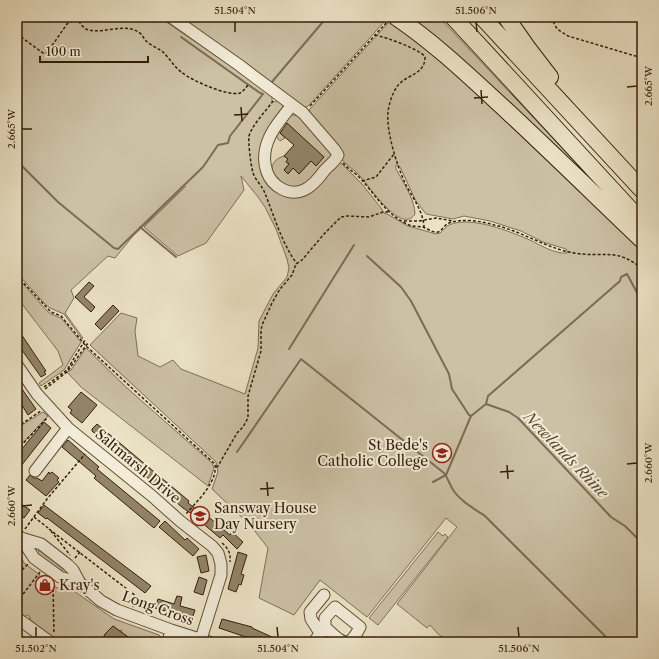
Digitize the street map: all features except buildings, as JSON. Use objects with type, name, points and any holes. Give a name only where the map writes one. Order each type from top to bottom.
[{"type":"highway","points":[[453,17],[642,222]]},
{"type":"highway","points":[[482,17],[637,185]]},
{"type":"highway","points":[[506,17],[526,47],[637,185]]},
{"type":"highway","points":[[392,19],[419,33],[454,62],[642,240]]},
{"type":"street","points":[[171,17],[255,77],[303,113],[335,150],[338,155],[336,159],[321,177],[305,190],[296,192],[289,192],[276,185],[266,171],[265,162],[266,149],[275,127],[292,105]]},
{"type":"street","name":"Saltmarsh Drive","points":[[17,366],[45,408],[212,546],[218,553],[221,564],[221,575],[205,641]]},
{"type":"street","points":[[35,472],[68,428]]},
{"type":"street","name":"Long Cross","points":[[19,536],[34,558],[60,577],[80,583],[101,601],[117,610],[205,641]]},
{"type":"street","points":[[320,634],[311,619],[310,612],[324,595]]},
{"type":"street","points":[[17,618],[52,638]]},
{"type":"street","points":[[168,642],[171,630]]},
{"type":"path","points":[[17,34],[45,54],[49,52],[67,24],[76,17],[82,26],[90,30],[128,29],[140,33],[149,44],[162,51],[179,71],[186,76],[213,88],[225,92],[239,93],[245,89],[255,77]]},
{"type":"path","points":[[551,17],[557,29],[568,36],[642,58]]},
{"type":"path","points":[[303,113],[375,35],[392,19]]},
{"type":"path","points":[[375,35],[392,40],[420,52],[425,58],[422,69],[409,76],[398,85],[392,96],[388,112],[388,121],[394,154],[399,169],[424,220],[424,228]]},
{"type":"path","points":[[362,181],[376,177],[394,154]]},
{"type":"path","points":[[338,155],[347,168],[356,174],[389,212],[409,225],[424,228],[432,232],[438,232],[448,224],[469,220],[503,227],[560,250],[590,255],[609,254],[628,258],[642,269]]},
{"type":"path","points":[[180,521],[210,486],[216,467],[248,418],[248,396],[261,351],[262,325],[272,303],[280,289],[292,275],[296,264],[302,260],[324,234],[341,218],[347,216],[370,217],[383,212],[389,212]]},
{"type":"path","points":[[404,221],[439,218],[456,222]]},
{"type":"path","points":[[17,276],[50,312],[61,316],[86,346],[215,464],[216,467]]},
{"type":"path","points":[[36,394],[67,370],[85,340]]},
{"type":"path","points":[[36,394],[67,372],[88,343]]},
{"type":"path","points":[[17,427],[45,408],[49,416],[17,450]]},
{"type":"path","points":[[19,536],[47,499],[91,447]]},
{"type":"path","points":[[34,517],[136,596],[132,610]]},
{"type":"path","points":[[49,529],[70,555]]},
{"type":"path","points":[[75,558],[80,552]]},
{"type":"path","points":[[17,571],[23,570],[28,564]]},
{"type":"path","points":[[17,602],[40,572]]},
{"type":"path","points":[[52,638],[53,582]]},
{"type":"shaded area","points":[[17,17],[159,17],[272,94],[272,101],[274,102],[279,100],[283,103],[283,110],[267,133],[265,174],[296,194],[338,162],[341,163],[362,184],[384,213],[408,226],[436,234],[440,233],[449,225],[458,222],[479,223],[514,233],[553,251],[567,253],[566,249],[543,242],[521,231],[490,221],[464,216],[453,219],[426,214],[416,201],[400,167],[396,165],[396,169],[413,203],[415,214],[409,219],[402,218],[394,214],[385,206],[357,173],[345,163],[308,114],[310,109],[389,22],[420,44],[469,85],[642,250],[642,642],[447,642],[430,625],[427,628],[397,604],[457,527],[446,518],[367,617],[320,580],[294,615],[259,598],[268,548],[250,525],[212,489],[218,472],[216,462],[90,345],[121,313],[137,318],[135,331],[138,356],[160,367],[173,360],[181,369],[245,394],[258,348],[259,321],[273,294],[287,277],[289,268],[276,229],[265,207],[241,176],[244,190],[206,243],[178,256],[144,227],[186,186],[133,236],[115,258],[108,256],[71,290],[74,298],[65,313],[83,338],[82,339],[64,314],[50,308],[44,303],[17,273]]},
{"type":"shaded area","points":[[172,17],[382,17],[385,19],[384,22],[312,102],[303,108]]},
{"type":"shaded area","points":[[408,17],[439,17],[606,195]]},
{"type":"shaded area","points":[[293,115],[304,120],[320,135],[333,151],[333,161],[323,168],[321,174],[312,183],[306,187],[293,191],[279,185],[274,179],[272,166],[276,160],[284,156],[288,159],[286,162],[289,164],[284,170],[288,174],[293,168],[299,174],[311,161],[316,165],[323,157],[286,123],[278,131],[285,138],[280,141],[277,137],[276,133],[279,125],[285,119]]},
{"type":"shaded area","points":[[17,277],[47,311],[61,318],[81,342],[64,370],[41,386],[39,383],[63,365],[58,351],[22,304],[17,300]]},
{"type":"shaded area","points":[[86,348],[127,388],[212,463],[214,468],[208,486],[81,387],[67,372],[71,370]]},
{"type":"shaded area","points":[[43,412],[48,416],[17,449],[17,428]]},
{"type":"shaded area","points":[[438,532],[443,536],[445,534],[448,537],[378,625],[369,618]]},
{"type":"shaded area","points":[[41,548],[65,567],[60,573],[36,555]]},
{"type":"shaded area","points":[[17,549],[24,563],[40,575],[35,583],[46,591],[51,584],[57,588],[71,589],[114,619],[159,635],[162,638],[162,642],[130,642],[131,639],[121,632],[122,630],[120,631],[113,626],[105,634],[102,642],[59,642],[29,619],[31,618],[27,615],[25,617],[17,610]]},
{"type":"waterway","points":[[271,83],[327,17]]},
{"type":"waterway","points":[[17,161],[58,202],[114,248],[118,249],[203,167],[218,145],[228,143],[230,136],[263,94],[181,37]]},
{"type":"waterway","points":[[140,227],[176,257]]},
{"type":"waterway","points":[[289,349],[354,245]]},
{"type":"waterway","name":"Newlands Rhine","points":[[367,256],[401,287],[411,301],[449,374],[452,389],[469,415],[471,416],[486,404],[509,412],[518,418],[611,517],[625,526],[642,543]]},
{"type":"waterway","points":[[486,404],[488,396],[620,281],[621,277],[627,274],[642,302]]},
{"type":"waterway","points":[[237,452],[301,359],[444,473],[456,494],[485,516],[611,642]]},
{"type":"waterway","points":[[433,482],[446,475],[471,416]]},
{"type":"place","name":"St Bede's Catholic College","points":[[442,453]]},
{"type":"place","name":"Sansway House Day Nursery","points":[[200,516]]},
{"type":"place","name":"Kray's","points":[[45,585]]}]
